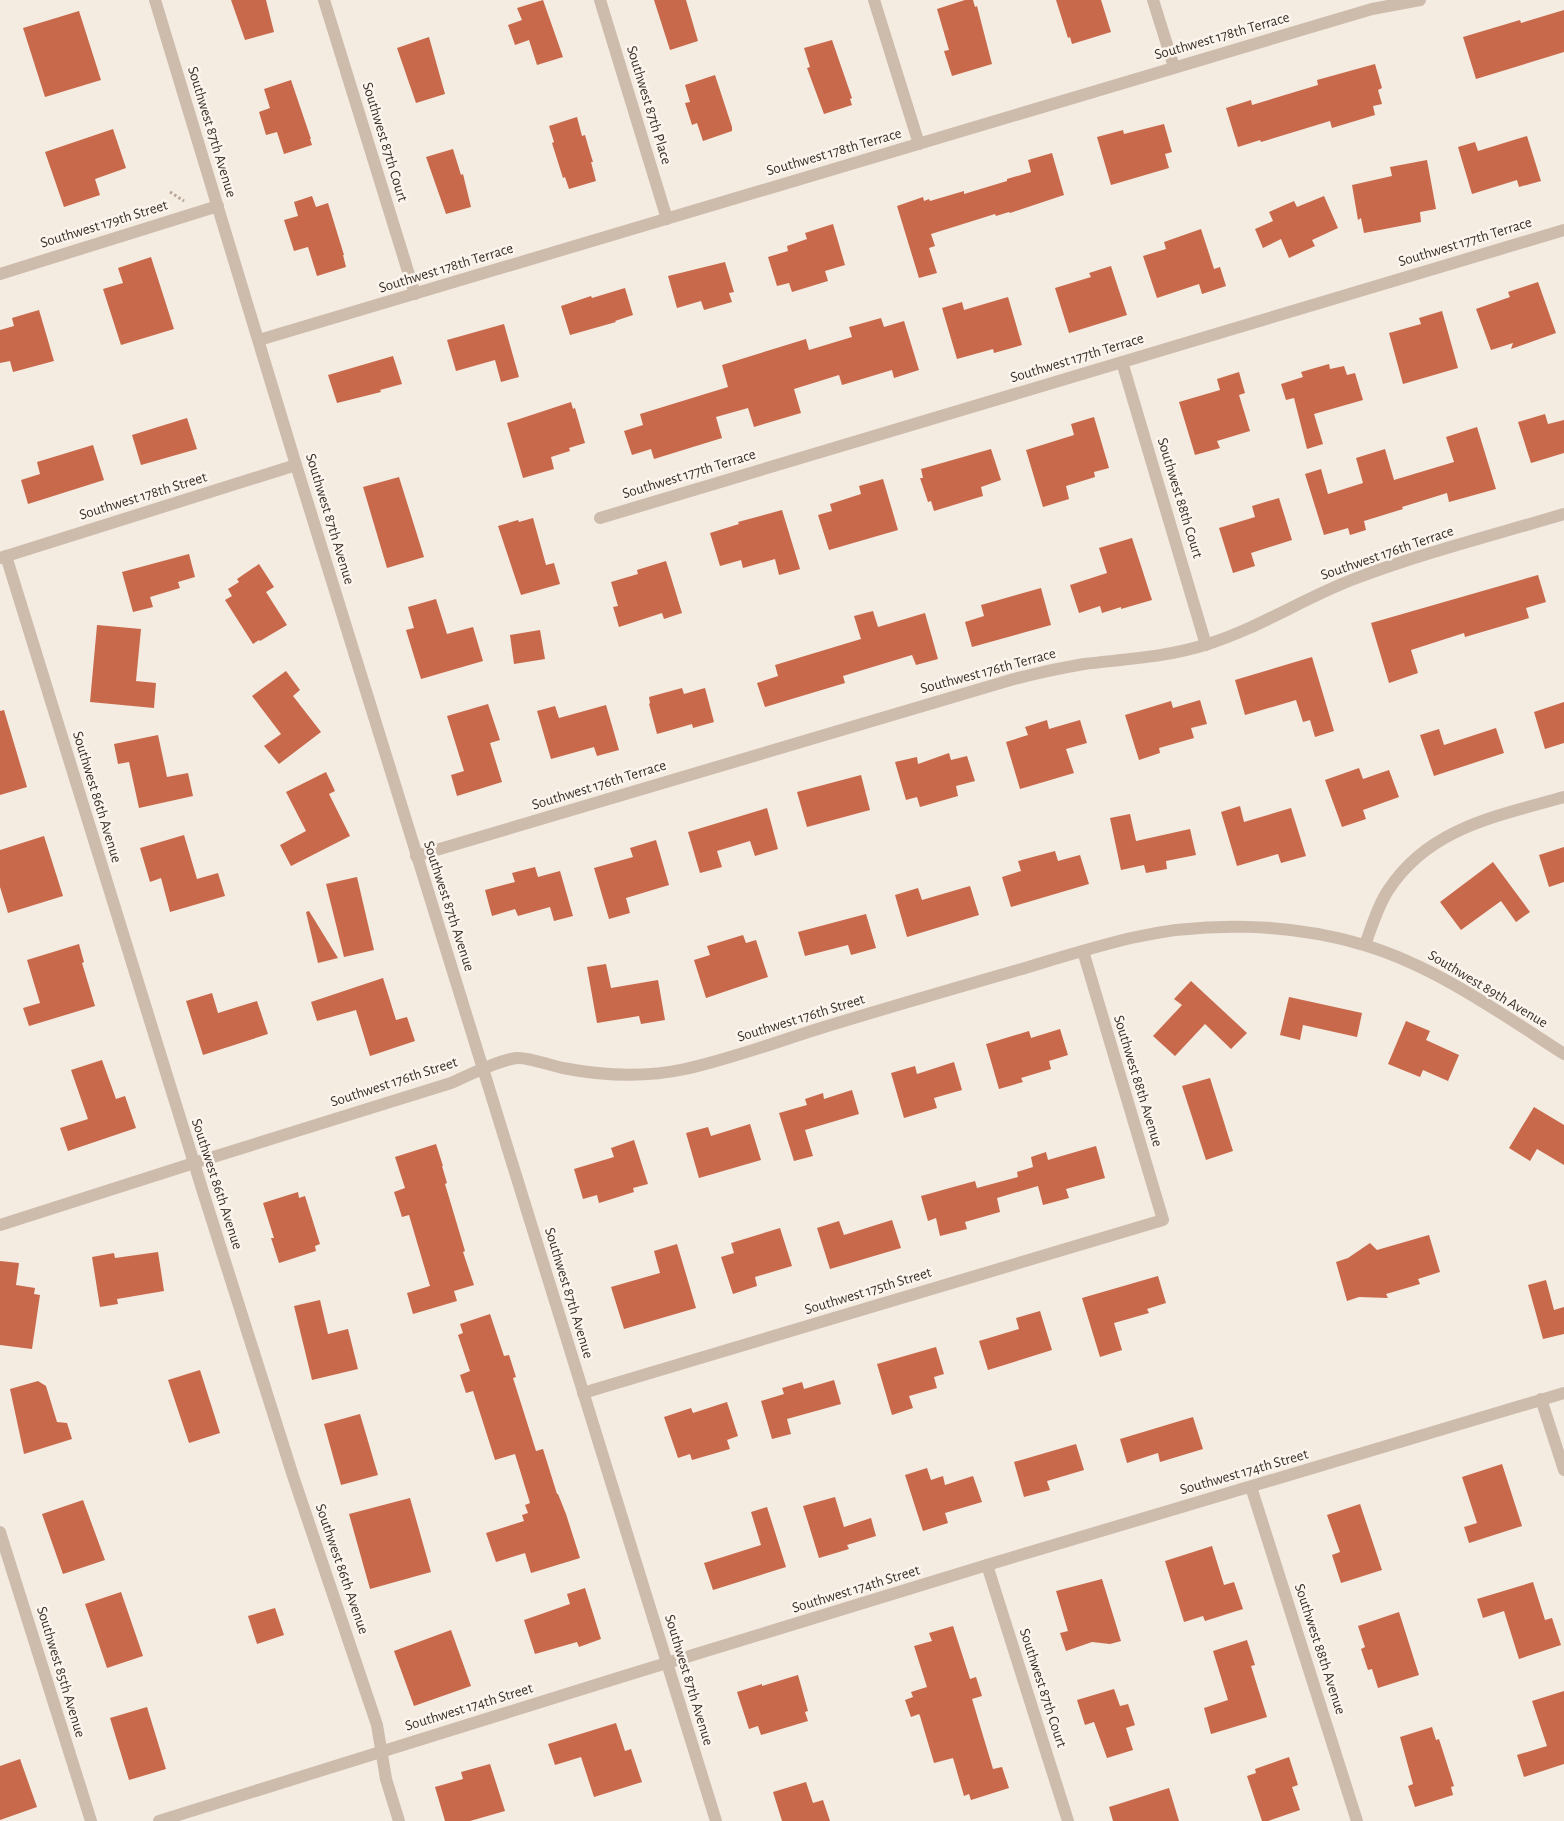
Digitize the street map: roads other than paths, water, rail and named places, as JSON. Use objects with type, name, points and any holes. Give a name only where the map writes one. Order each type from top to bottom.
[{"type":"street","name":"Southwest 87th Avenue","points":[[155,0],[416,856],[484,1069],[716,1821]]},
{"type":"street","name":"Southwest 87th Court","points":[[324,0],[415,294]]},
{"type":"street","name":"Southwest 87th Place","points":[[600,0],[667,219]]},
{"type":"street","points":[[874,0],[918,144]]},
{"type":"street","points":[[1153,0],[1174,68]]},
{"type":"street","name":"Southwest 178th Terrace","points":[[259,340],[1372,9],[1419,0]]},
{"type":"street","name":"Southwest 179th Street","points":[[0,274],[218,206]]},
{"type":"street","name":"Southwest 177th Terrace","points":[[600,518],[1564,230]]},
{"type":"street","name":"Southwest 88th Court","points":[[1122,362],[1206,644]]},
{"type":"street","name":"Southwest 178th Street","points":[[3,557],[296,466]]},
{"type":"street","name":"Southwest 176th Terrace","points":[[416,856],[1014,679],[1046,671],[1149,656],[1206,644],[1257,625],[1356,578],[1415,558],[1564,514]]},
{"type":"street","name":"Southwest 86th Avenue","points":[[3,557],[293,1476],[377,1725],[386,1779],[399,1821]]},
{"type":"street","points":[[1365,945],[1388,891],[1401,872],[1418,854],[1466,827],[1564,797]]},
{"type":"street","name":"Southwest 176th Street","points":[[0,1225],[451,1083],[484,1069],[518,1058],[612,1076],[656,1074],[688,1069],[877,1011],[1132,937],[1189,929],[1220,927],[1296,932],[1331,937],[1365,945]]},
{"type":"street","name":"Southwest 89th Avenue","points":[[1365,945],[1411,962],[1440,977],[1564,1054]]},
{"type":"street","name":"Southwest 88th Avenue","points":[[1083,951],[1163,1220]]},
{"type":"street","name":"Southwest 175th Street","points":[[583,1392],[1163,1220]]},
{"type":"street","name":"Southwest 174th Street","points":[[159,1821],[987,1565],[1564,1393]]},
{"type":"street","points":[[1541,1399],[1564,1470]]},
{"type":"street","name":"Southwest 88th Avenue","points":[[1251,1487],[1358,1821]]},
{"type":"street","name":"Southwest 85th Avenue","points":[[0,1532],[91,1821]]},
{"type":"street","name":"Southwest 87th Court","points":[[987,1565],[1068,1821]]}]
